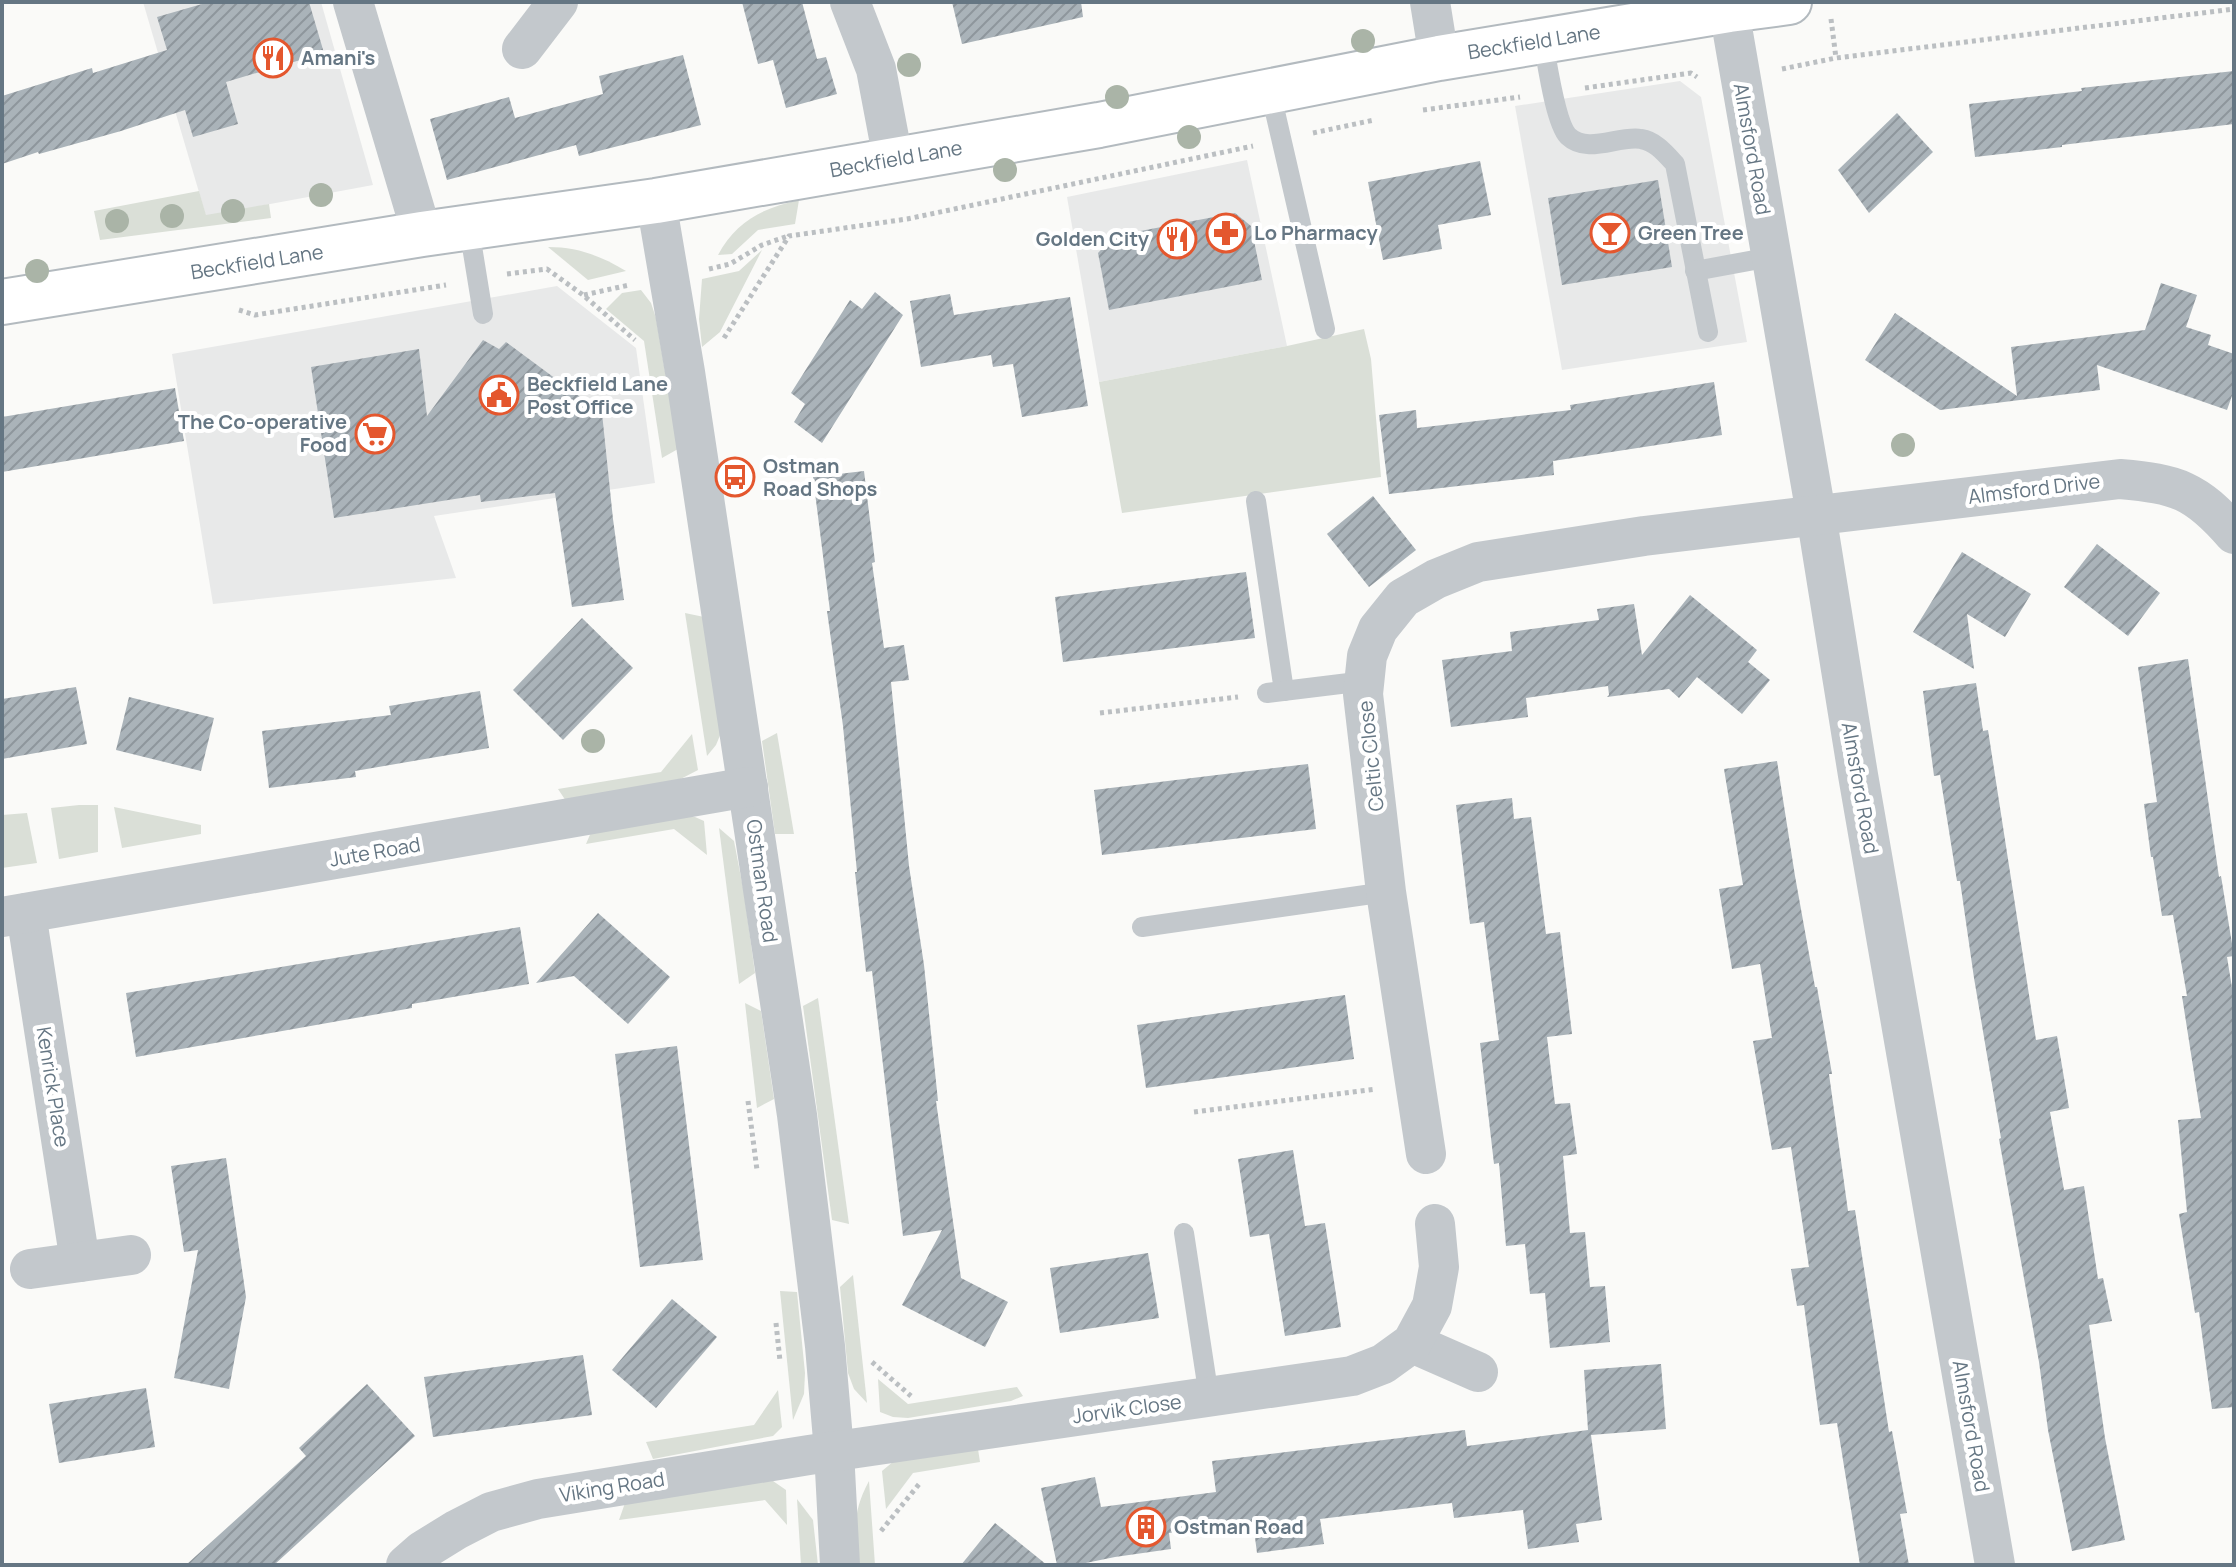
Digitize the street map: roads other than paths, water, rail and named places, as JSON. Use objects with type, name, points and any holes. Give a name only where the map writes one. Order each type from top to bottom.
[{"type":"street","points":[[353,2],[422,234]]},
{"type":"street","points":[[522,49],[558,2]]},
{"type":"street","points":[[850,2],[876,69],[893,159]]},
{"type":"street","points":[[1430,2],[1439,58]]},
{"type":"street","name":"Beckfield Lane","points":[[2,302],[422,234],[656,201],[1099,125],[1439,58],[1789,2]]},
{"type":"street","name":"Almsford Road","points":[[1729,10],[1995,1565]]},
{"type":"street","name":"Ostman Road","points":[[656,201],[685,372],[799,1130],[825,1346],[840,1565]]},
{"type":"street","name":"Almsford Drive","points":[[1816,514],[2120,479],[2153,482],[2187,491],[2214,511],[2234,534]]},
{"type":"street","name":"Celtic Close","points":[[1426,1154],[1386,892],[1363,694],[1367,656],[1378,629],[1403,598],[1436,579],[1478,562],[1644,536],[1816,514]]},
{"type":"street","name":"Jute Road","points":[[14,915],[748,787]]},
{"type":"street","name":"Kenrick Place","points":[[14,915],[80,1262]]},
{"type":"street","name":"Jorvik Close","points":[[834,1451],[1352,1376],[1383,1364],[1412,1343],[1432,1306],[1439,1267],[1435,1224]]},
{"type":"street","points":[[30,1269],[131,1255]]},
{"type":"street","points":[[1412,1343],[1478,1372]]},
{"type":"street","name":"Viking Road","points":[[406,1565],[422,1551],[491,1512],[538,1499],[834,1451]]},
{"type":"lane","points":[[1543,41],[1558,115],[1569,136],[1587,145],[1640,139],[1660,147],[1675,164],[1708,332]]},
{"type":"lane","points":[[1270,90],[1325,329]]},
{"type":"lane","points":[[469,228],[483,314]]},
{"type":"lane","points":[[1695,271],[1771,257]]},
{"type":"lane","points":[[1256,501],[1276,692],[1365,681]]},
{"type":"lane","points":[[1142,927],[1386,892]]},
{"type":"lane","points":[[1184,1233],[1209,1397]]},
{"type":"place","name":"Amani's","points":[[273,58]]},
{"type":"place","name":"Lo Pharmacy","points":[[1226,233]]},
{"type":"place","name":"Green Tree","points":[[1610,233]]},
{"type":"place","name":"Golden City","points":[[1177,239]]},
{"type":"place","name":"Beckfield Lane Post Office","points":[[499,395]]},
{"type":"place","name":"The Co-operative Food","points":[[375,434]]},
{"type":"place","name":"Ostman Road Shops","points":[[735,477]]},
{"type":"place","name":"Ostman Road","points":[[1146,1527]]}]
